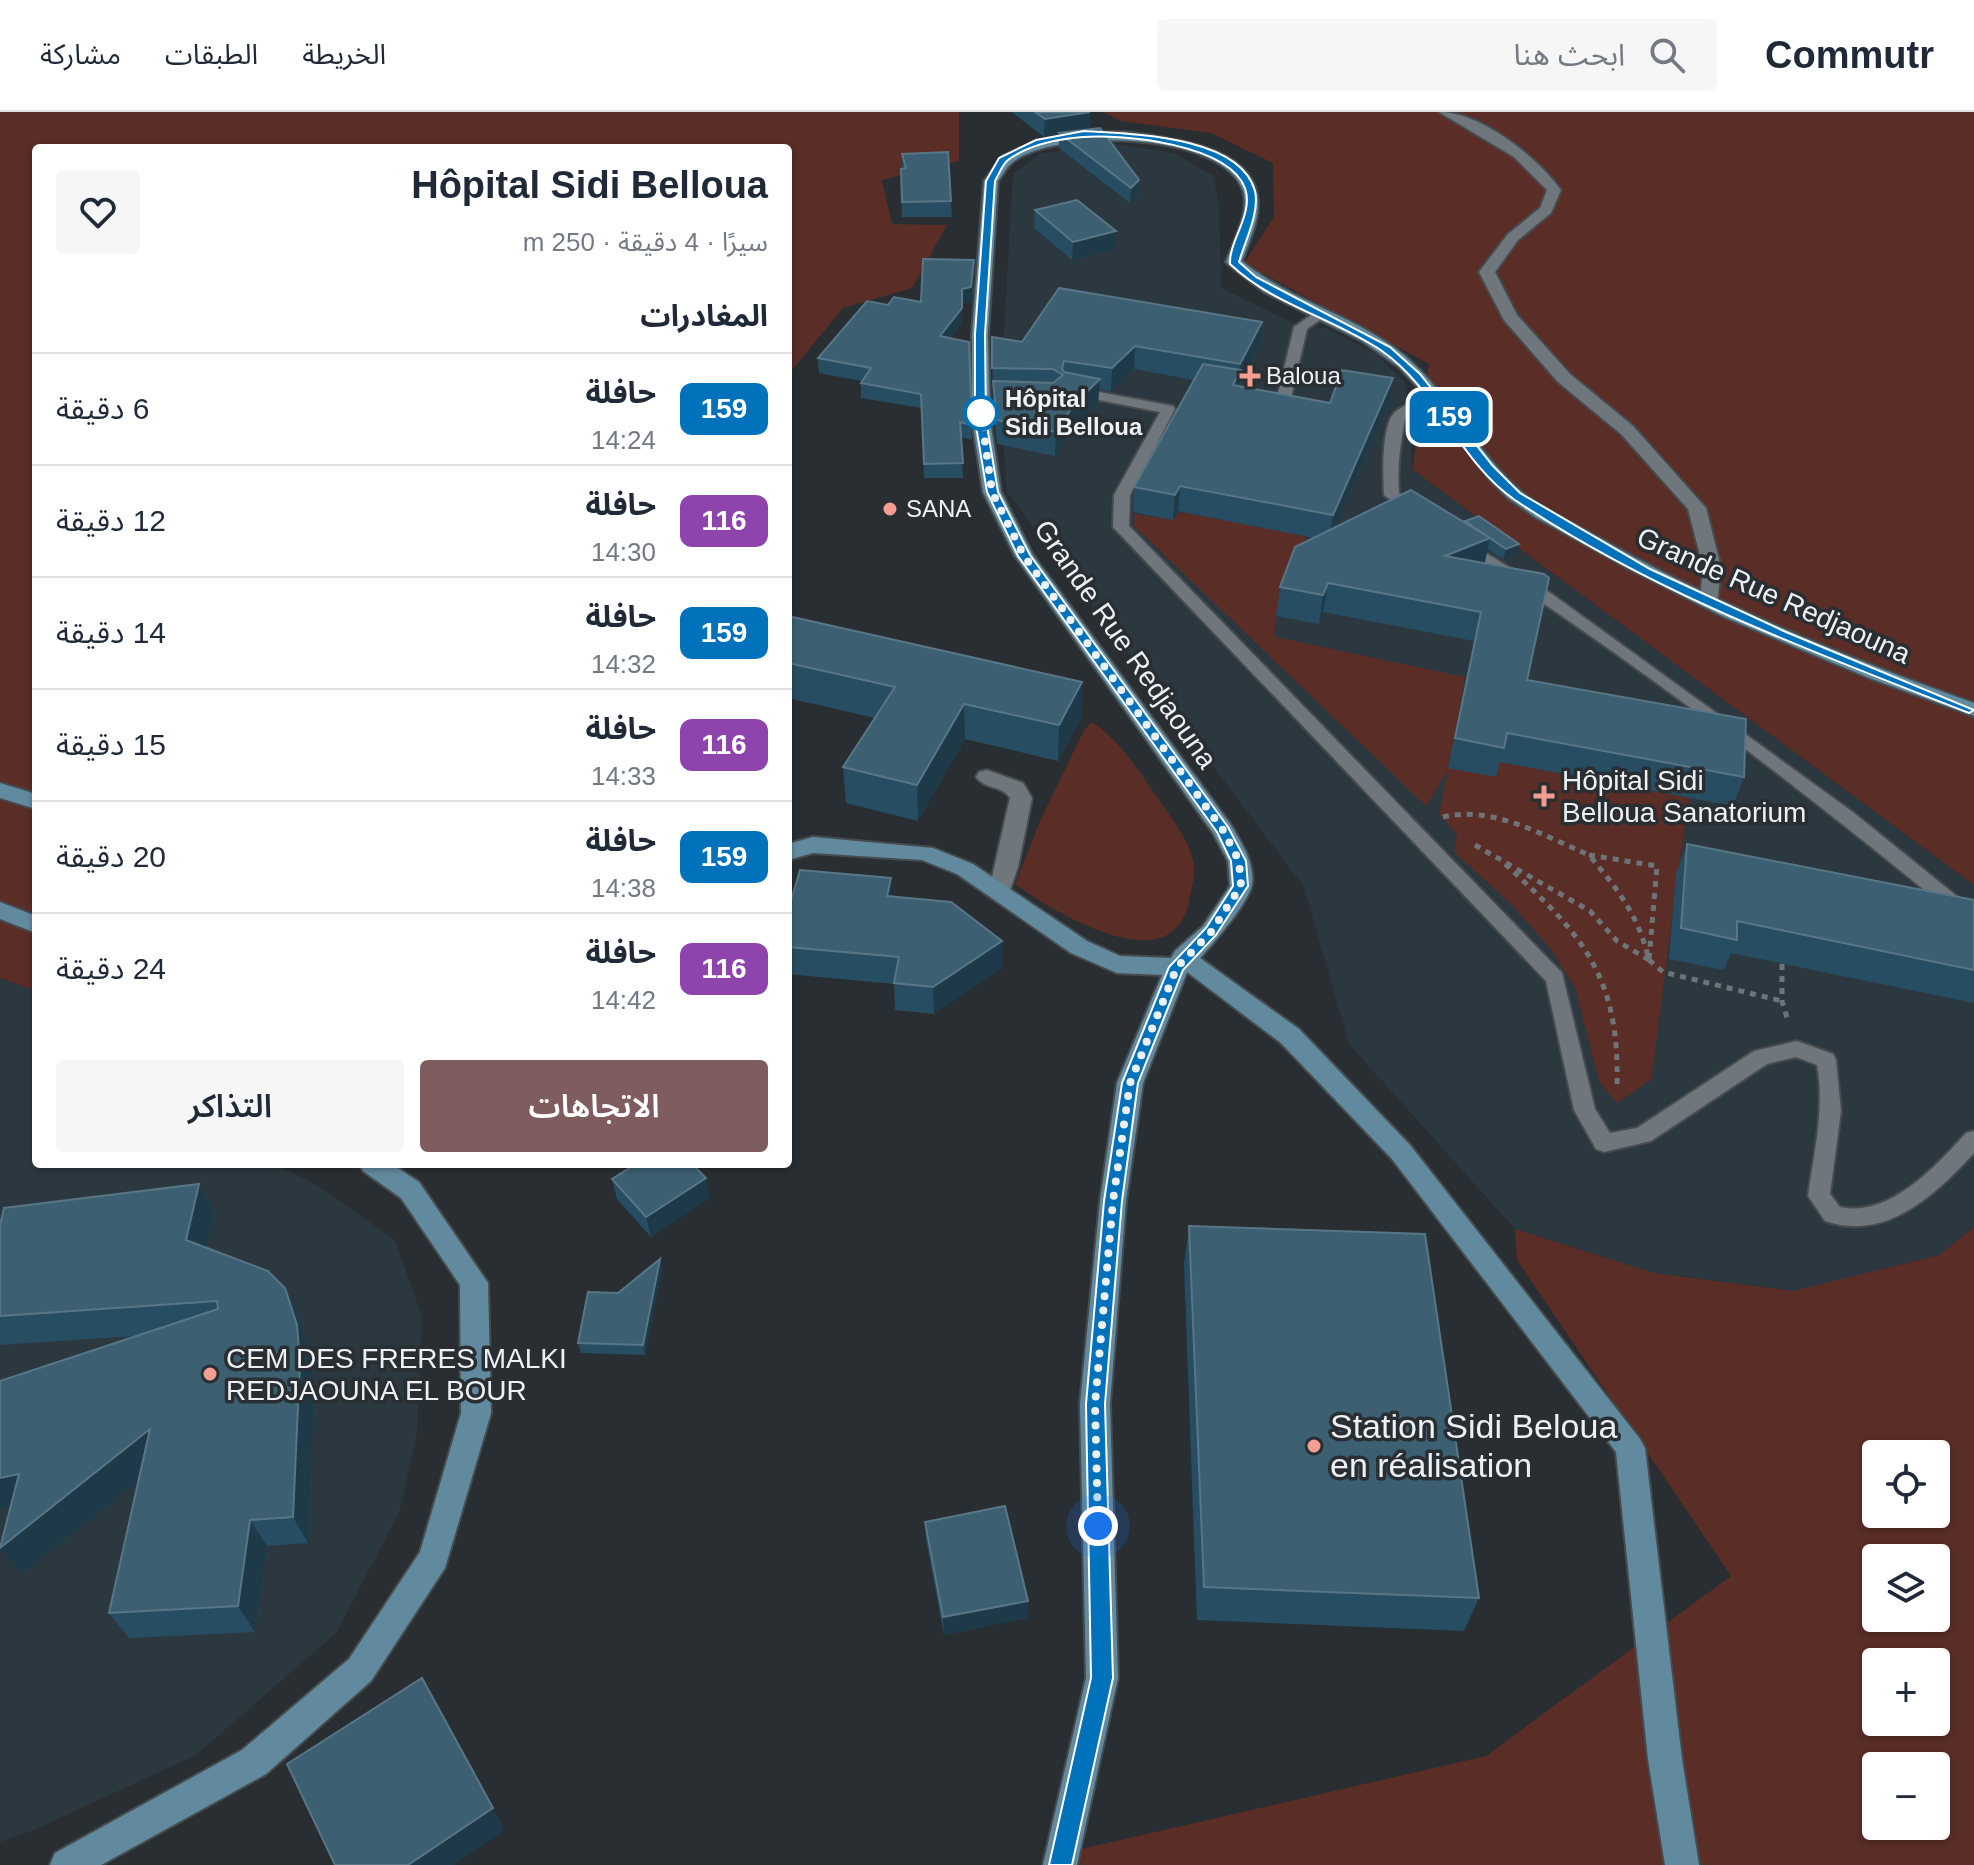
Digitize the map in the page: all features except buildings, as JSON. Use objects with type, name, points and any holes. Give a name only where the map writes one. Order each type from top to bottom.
[{"type":"street","points":[[1446,112],[1512,148],[1541,171],[1554,190],[1546,210],[1513,237],[1487,272],[1510,317],[1564,378],[1627,430],[1697,508],[1712,567],[1710,602]]},
{"type":"street","name":"Grande Rue Redjaouna","points":[[1060,1865],[1102,1678],[1095,1404],[1113,1201],[1130,1083],[1180,962],[1211,932],[1241,886],[1239,861],[1223,830],[1024,556],[992,492],[981,420],[990,399],[980,334],[991,181],[1002,160],[1039,142],[1084,134],[1154,138],[1212,153],[1237,168],[1250,189],[1251,207],[1234,262],[1252,280],[1386,349],[1417,377],[1489,468],[1516,496],[1645,572],[1781,635],[1974,710]]},
{"type":"street","points":[[987,777],[1015,788],[1021,798],[1010,842],[1008,871],[1000,890]]},
{"type":"street","points":[[0,790],[32,801]]},
{"type":"street","points":[[792,851],[813,845],[925,853],[965,869],[1000,890],[1079,947],[1117,964],[1180,962],[1290,1036],[1401,1152],[1630,1448],[1665,1759],[1682,1865]]},
{"type":"street","points":[[0,910],[32,923]]},
{"type":"street","points":[[67,1865],[254,1762],[360,1670],[434,1558],[476,1413],[474,1283],[410,1190],[378,1168]]},
{"type":"lane","points":[[1282,406],[1301,327],[1319,316]]},
{"type":"lane","points":[[1069,390],[1168,409],[1122,495],[1121,527],[1555,978],[1585,1110],[1604,1143],[1643,1135],[1761,1057],[1797,1049],[1826,1060],[1832,1084],[1829,1139],[1819,1196],[1833,1215],[1862,1220],[1889,1211],[1962,1153],[1974,1139]]},
{"type":"lane","points":[[1426,519],[1392,495],[1388,465],[1398,417],[1409,409],[1438,402]]},
{"type":"lane","points":[[1452,536],[1546,597],[1848,817],[1974,920]]},
{"type":"path","points":[[1387,804],[1431,822],[1453,812],[1491,816],[1589,855],[1657,866],[1649,960]]},
{"type":"path","points":[[1471,842],[1590,911],[1617,941],[1663,972],[1782,1001]]},
{"type":"path","points":[[1589,855],[1627,901],[1643,934],[1649,960]]},
{"type":"path","points":[[1782,964],[1782,1001],[1797,1049]]},
{"type":"shaded area","points":[[0,112],[959,112],[959,161],[882,180],[892,224],[947,225],[912,288],[843,308],[792,370],[792,144],[32,144],[32,990],[0,978]]},
{"type":"shaded area","points":[[1103,112],[1974,112],[1974,885],[1412,469],[1429,364],[1244,263],[1274,217],[1273,163],[1211,133],[1121,121]]},
{"type":"shaded area","name":"Hôpital Sidi Belloua Sanatorium","points":[[1109,143],[1174,153],[1213,176],[1219,202],[1221,288],[1301,327],[1325,328],[1376,354],[1404,381],[1409,409],[1412,469],[1974,885],[1974,1227],[1939,1255],[1793,1291],[1654,1273],[1515,1229],[1349,1044],[1304,887],[1007,492],[1000,400],[1013,174],[1040,154]]},
{"type":"shaded area","points":[[1180,512],[1306,536],[1276,616],[1275,637],[1465,677],[1449,768],[1499,762],[1690,798],[1651,1080],[1617,1103],[1599,1081],[1575,988],[1550,948],[1511,904],[1454,852],[1457,834],[1439,814],[1448,770],[1426,806],[1133,525],[1134,514],[1173,520]]},
{"type":"shaded area","points":[[1092,722],[1110,736],[1132,761],[1181,832],[1193,859],[1194,875],[1189,901],[1178,926],[1160,938],[1137,940],[1083,924],[1015,884],[1040,821],[1084,730]]},
{"type":"shaded area","name":"CEM DES FRERES MALKI REDJAOUNA EL BOUR","points":[[0,978],[32,990],[32,1168],[283,1168],[318,1186],[395,1240],[422,1317],[417,1432],[400,1510],[337,1632],[196,1755],[34,1830],[0,1842]]},
{"type":"shaded area","points":[[1974,1227],[1974,1865],[1060,1865],[1064,1853],[1486,1756],[1731,1576],[1517,1260],[1515,1229],[1654,1273],[1793,1291],[1939,1255]]},
{"type":"bus line","name":"159","points":[[1060,1865],[1102,1678],[1095,1404],[1113,1201],[1130,1083],[1177,967],[1183,957],[1211,932],[1241,886],[1239,861],[1223,830],[1024,556],[992,492],[981,420],[980,334],[994,170],[1002,160],[1039,142],[1084,134],[1154,138],[1212,153],[1237,168],[1250,189],[1251,207],[1234,262],[1252,280],[1386,349],[1417,377],[1489,468],[1516,496],[1645,572],[1781,635],[1974,710]]},
{"type":"place","name":"Baloua","points":[[1250,376]]},
{"type":"place","name":"Hôpital Sidi Belloua","points":[[981,413]]},
{"type":"place","name":"SANA","points":[[890,509]]},
{"type":"place","name":"Hôpital Sidi Belloua Sanatorium","points":[[1544,796]]},
{"type":"place","name":"CEM DES FRERES MALKI REDJAOUNA EL BOUR","points":[[210,1374]]},
{"type":"place","name":"Station Sidi Beloua en réalisation","points":[[1314,1446]]},
{"type":"route","points":[[981,413],[992,492],[1024,556],[1223,830],[1239,861],[1241,886],[1211,932],[1183,957],[1177,967],[1130,1083],[1113,1201],[1095,1404],[1098,1526]]}]
